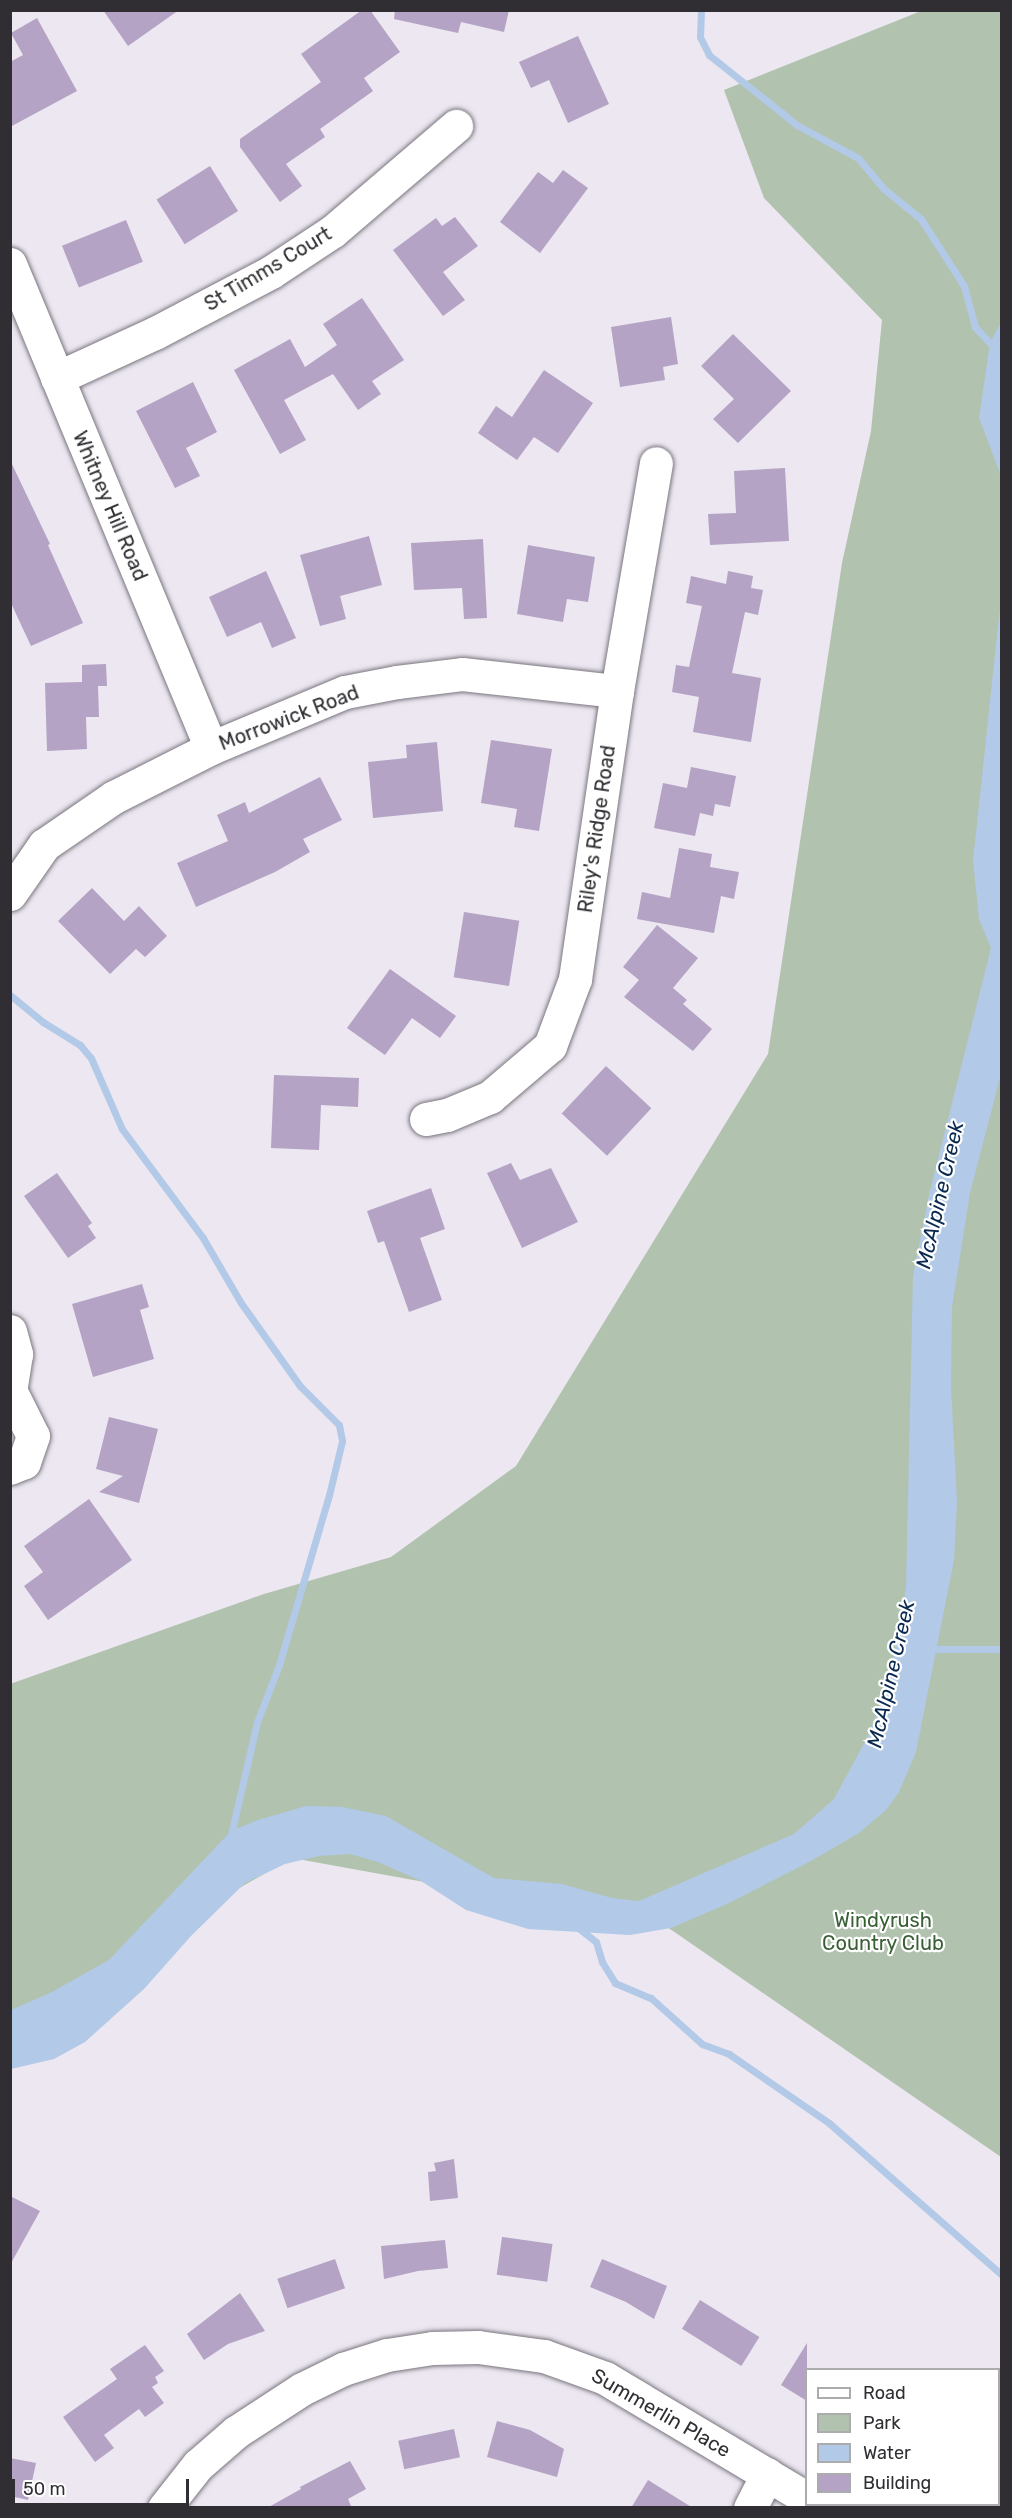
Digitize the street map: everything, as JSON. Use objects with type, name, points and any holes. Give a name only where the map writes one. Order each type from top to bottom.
[{"type":"street","name":"St Timms Court","points":[[57,378],[155,333],[271,272],[333,231],[456,126]]},
{"type":"street","name":"Whitney Hill Road","points":[[10,264],[211,748]]},
{"type":"street","name":"Riley's Ridge Road","points":[[426,1119],[447,1115],[490,1097],[550,1046],[575,980],[617,691],[656,463]]},
{"type":"street","name":"Morrowick Road","points":[[10,894],[44,845],[77,820],[114,797],[211,748],[345,692],[397,682],[462,674],[617,691]]},
{"type":"street","points":[[10,1330],[15,1354],[10,1390],[33,1436],[24,1462],[10,1468]]},
{"type":"street","name":"Summerlin Place","points":[[164,2508],[198,2465],[236,2432],[302,2389],[343,2369],[376,2359],[432,2348],[500,2348],[544,2356],[576,2366],[641,2398],[805,2497]]},
{"type":"street","points":[[750,2508],[767,2474]]},
{"type":"green space","name":"Windyrush Country Club","points":[[921,11],[1001,11],[1001,2157],[644,1911],[584,1911],[292,1858],[11,2018],[10,1684],[264,1594],[391,1557],[516,1466],[768,1054],[842,563],[871,431],[882,320],[764,198],[724,90]]},
{"type":"water","points":[[1001,322],[1001,476],[979,418],[990,343]]},
{"type":"water","name":"McAlpine Creek","points":[[1001,598],[1001,1074],[970,1193],[952,1307],[951,1387],[957,1501],[954,1560],[916,1752],[899,1792],[886,1810],[859,1833],[811,1861],[727,1904],[671,1928],[630,1935],[528,1929],[466,1910],[421,1881],[378,1862],[350,1854],[319,1856],[285,1864],[245,1883],[191,1936],[144,1989],[85,2042],[54,2059],[11,2069],[11,2010],[52,1992],[109,1960],[231,1831],[258,1820],[306,1806],[342,1807],[386,1816],[494,1878],[562,1884],[612,1898],[639,1901],[794,1834],[834,1799],[868,1736],[888,1687],[906,1588],[913,1276],[929,1195],[991,948],[979,919],[973,861]]},
{"type":"building","points":[[103,10],[179,10],[128,46]]},
{"type":"building","points":[[362,10],[370,10],[400,52],[364,78],[373,91],[320,129],[325,137],[286,164],[302,186],[280,202],[240,147],[240,139],[321,82],[301,54]]},
{"type":"building","points":[[395,10],[509,10],[504,32],[461,22],[458,33],[394,19]]},
{"type":"building","points":[[37,18],[77,91],[10,127],[10,62],[23,55],[11,33]]},
{"type":"building","points":[[578,36],[609,104],[568,123],[549,80],[531,88],[519,62]]},
{"type":"building","points":[[210,166],[238,211],[185,244],[157,199]]},
{"type":"building","points":[[563,170],[588,188],[540,253],[500,222],[538,172],[553,183]]},
{"type":"building","points":[[455,217],[478,246],[443,272],[465,300],[443,316],[393,250],[436,218],[442,226]]},
{"type":"building","points":[[126,220],[143,262],[79,288],[62,246]]},
{"type":"building","points":[[362,298],[404,360],[372,381],[381,394],[358,410],[333,374],[284,400],[306,440],[280,454],[234,370],[290,339],[305,367],[337,345],[323,324]]},
{"type":"building","points":[[671,317],[678,364],[663,367],[665,380],[620,387],[611,327]]},
{"type":"building","points":[[733,334],[791,391],[738,443],[713,419],[734,399],[701,366]]},
{"type":"building","points":[[544,370],[593,403],[558,453],[534,437],[517,460],[478,433],[496,406],[512,417]]},
{"type":"building","points":[[193,382],[217,432],[186,448],[200,476],[175,488],[136,411]]},
{"type":"building","points":[[10,460],[50,544],[48,545],[83,623],[31,646],[10,601]]},
{"type":"building","points":[[785,468],[789,541],[710,545],[708,514],[736,513],[734,471]]},
{"type":"building","points":[[369,536],[382,585],[340,596],[346,619],[320,626],[300,555]]},
{"type":"building","points":[[483,539],[487,618],[464,619],[462,588],[414,590],[411,543]]},
{"type":"building","points":[[528,545],[595,557],[588,602],[567,599],[563,622],[517,614]]},
{"type":"building","points":[[266,571],[296,638],[272,648],[261,622],[227,637],[209,597]]},
{"type":"building","points":[[728,571],[753,576],[751,588],[763,590],[758,615],[745,612],[732,673],[761,678],[751,742],[693,732],[699,697],[672,692],[676,665],[689,667],[702,606],[686,603],[691,576],[726,584]]},
{"type":"building","points":[[106,664],[107,686],[98,686],[99,717],[86,717],[87,749],[47,751],[45,683],[82,682],[82,665]]},
{"type":"building","points":[[491,740],[552,749],[539,831],[514,827],[517,809],[481,803]]},
{"type":"building","points":[[437,742],[443,811],[373,818],[368,762],[407,758],[406,745]]},
{"type":"building","points":[[691,767],[736,776],[730,807],[715,804],[713,816],[700,813],[695,836],[654,828],[663,783],[687,788]]},
{"type":"building","points":[[320,777],[342,820],[303,839],[310,852],[275,872],[196,907],[177,863],[228,841],[217,815],[245,802],[249,813]]},
{"type":"building","points":[[679,848],[712,854],[710,867],[739,872],[734,899],[721,896],[714,933],[637,919],[642,892],[670,898]]},
{"type":"building","points":[[92,888],[124,921],[139,906],[167,936],[145,957],[136,949],[110,974],[58,921]]},
{"type":"building","points":[[464,912],[519,921],[509,986],[454,977]]},
{"type":"building","points":[[657,925],[698,958],[673,988],[687,1000],[683,1004],[712,1029],[693,1051],[624,997],[639,980],[623,967]]},
{"type":"building","points":[[390,969],[456,1016],[440,1038],[412,1018],[385,1055],[347,1028]]},
{"type":"building","points":[[606,1066],[651,1108],[607,1156],[562,1114]]},
{"type":"building","points":[[274,1075],[359,1078],[358,1107],[321,1105],[319,1150],[271,1148]]},
{"type":"building","points":[[511,1163],[520,1180],[551,1168],[578,1222],[522,1248],[487,1173]]},
{"type":"building","points":[[57,1173],[92,1223],[88,1226],[96,1238],[68,1258],[24,1196]]},
{"type":"building","points":[[431,1188],[445,1229],[420,1238],[442,1300],[409,1312],[384,1241],[378,1243],[367,1211]]},
{"type":"building","points":[[142,1284],[149,1307],[140,1310],[154,1359],[93,1377],[72,1304]]},
{"type":"building","points":[[109,1417],[158,1429],[139,1503],[99,1492],[123,1476],[96,1469]]},
{"type":"building","points":[[89,1499],[132,1560],[48,1620],[24,1586],[43,1572],[24,1546]]},
{"type":"building","points":[[454,2159],[458,2198],[430,2201],[428,2172],[436,2171],[434,2163]]},
{"type":"building","points":[[10,2196],[40,2211],[10,2265]]},
{"type":"building","points":[[502,2237],[553,2244],[547,2282],[497,2275]]},
{"type":"building","points":[[445,2240],[448,2268],[418,2271],[384,2279],[381,2246]]},
{"type":"building","points":[[335,2259],[345,2288],[287,2308],[277,2279]]},
{"type":"building","points":[[602,2259],[667,2286],[654,2319],[626,2302],[590,2287]]},
{"type":"building","points":[[240,2293],[265,2331],[228,2344],[204,2360],[187,2334]]},
{"type":"building","points":[[700,2300],[759,2337],[741,2366],[682,2329]]},
{"type":"building","points":[[807,2343],[805,2400],[781,2385]]},
{"type":"building","points":[[145,2345],[164,2371],[155,2377],[158,2383],[152,2387],[164,2403],[145,2417],[139,2409],[104,2435],[114,2448],[95,2462],[63,2417],[117,2379],[110,2369]]},
{"type":"building","points":[[497,2421],[530,2430],[564,2449],[557,2477],[487,2457]]},
{"type":"building","points":[[454,2429],[460,2457],[404,2469],[398,2441]]},
{"type":"building","points":[[10,2458],[36,2463],[28,2500],[10,2496]]},
{"type":"building","points":[[350,2461],[366,2489],[348,2499],[352,2508],[267,2508],[301,2489],[300,2487]]},
{"type":"building","points":[[648,2480],[693,2508],[631,2508]]},
{"type":"waterway","points":[[701,10],[700,37],[709,55],[797,125],[858,158],[884,189],[921,219],[964,286],[975,327],[990,343],[1002,349]]},
{"type":"waterway","points":[[10,995],[43,1022],[80,1045],[91,1058],[122,1129],[203,1238],[241,1303],[300,1386],[339,1425],[342,1441],[329,1495],[279,1665],[257,1722],[230,1839]]},
{"type":"waterway","points":[[930,1649],[1002,1649]]},
{"type":"waterway","points":[[577,1927],[596,1942],[602,1962],[615,1983],[651,1998],[702,2044],[729,2054],[829,2123],[1002,2275]]}]
